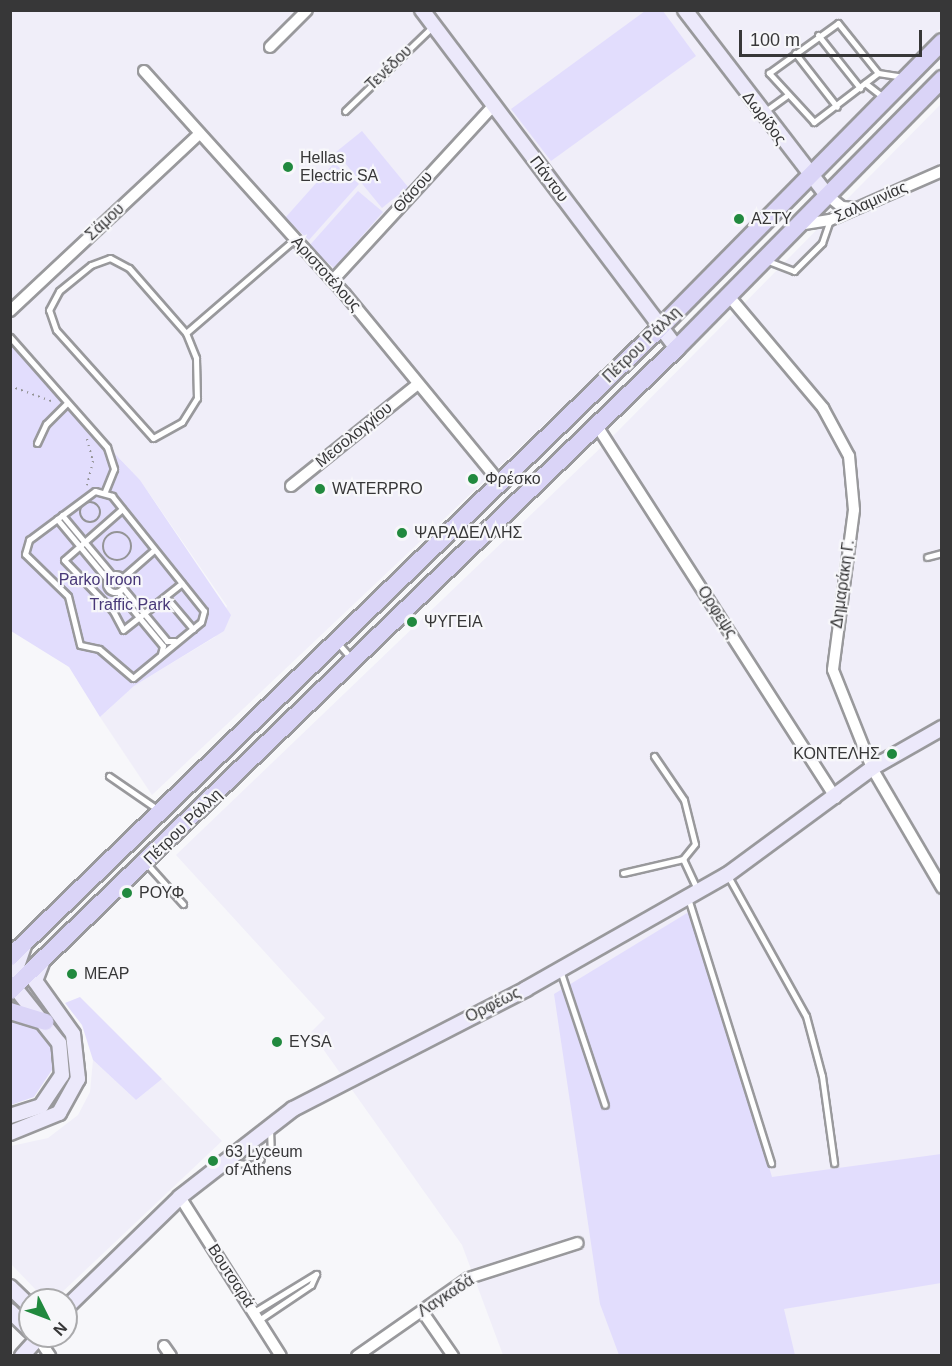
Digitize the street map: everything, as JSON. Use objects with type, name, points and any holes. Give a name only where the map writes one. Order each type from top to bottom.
[{"type":"main road","name":"Πέτρου Ράλλη","points":[[10,957],[662,327],[942,42]]},
{"type":"main road","name":"Πέτρου Ράλλη","points":[[13,988],[42,963],[677,348],[942,79]]},
{"type":"main road","points":[[10,1011],[45,1022]]},
{"type":"street","points":[[270,47],[307,10]]},
{"type":"street","name":"Πάντου","points":[[422,10],[677,348]]},
{"type":"street","name":"Δωρίδος","points":[[685,10],[808,177],[842,207],[856,208]]},
{"type":"street","name":"Αριστοτέλους","points":[[144,70],[333,280],[500,483]]},
{"type":"street","name":"Θάσου","points":[[333,280],[494,105]]},
{"type":"street","name":"Σάμου","points":[[10,311],[200,133]]},
{"type":"street","name":"Σαλαμινίας","points":[[797,225],[830,220],[942,171]]},
{"type":"street","name":"Δημαράκη Γ.","points":[[728,296],[824,408],[849,456],[854,510],[833,670],[872,768],[942,888]]},
{"type":"street","name":"Μεσολογγίου","points":[[291,486],[418,384]]},
{"type":"street","name":"Ορφεψς","points":[[597,426],[837,798]]},
{"type":"street","name":"Ορφέως","points":[[78,1296],[180,1197],[270,1125],[339,1082],[560,969],[727,875],[837,798],[872,768],[942,728]]},
{"type":"street","points":[[10,1116],[41,1106],[59,1084],[62,1053],[45,1022],[13,988],[17,959],[25,944]]},
{"type":"street","points":[[10,1133],[59,1113],[78,1078],[73,1034],[35,981],[42,963]]},
{"type":"street","name":"Βουτσαρά","points":[[180,1197],[281,1356]]},
{"type":"street","name":"Λαγκαδά","points":[[357,1356],[469,1278],[578,1244]]},
{"type":"street","points":[[422,1311],[453,1356]]},
{"type":"lane","points":[[878,73],[837,107],[814,122],[769,73],[818,35],[841,24],[878,73],[906,77]]},
{"type":"lane","name":"Τενέδου","points":[[345,111],[433,25]]},
{"type":"lane","points":[[818,35],[860,88]]},
{"type":"lane","points":[[795,53],[837,107]]},
{"type":"lane","points":[[866,83],[885,99]]},
{"type":"lane","points":[[761,114],[787,95]]},
{"type":"lane","points":[[764,260],[794,271],[822,243],[830,220]]},
{"type":"lane","points":[[186,333],[295,240]]},
{"type":"lane","points":[[110,258],[129,268],[186,333],[196,358],[197,398],[182,422],[153,438],[56,330],[49,310],[59,291],[91,265],[110,258]]},
{"type":"lane","points":[[10,337],[65,405],[111,455],[113,474],[105,491],[82,499],[29,540],[24,554],[68,596],[78,622],[78,642],[104,652],[129,678],[159,658],[193,629],[204,612],[105,491]]},
{"type":"lane","points":[[37,443],[65,405]]},
{"type":"lane","points":[[122,509],[80,542],[64,558],[97,599],[113,611],[123,630],[143,617],[182,583]]},
{"type":"lane","points":[[59,517],[109,577],[108,589],[97,599]]},
{"type":"lane","points":[[120,590],[122,578],[154,550]]},
{"type":"lane","points":[[927,557],[942,553]]},
{"type":"lane","points":[[109,577],[122,578]]},
{"type":"lane","points":[[108,589],[120,590],[168,641],[180,640]]},
{"type":"lane","points":[[165,597],[193,629]]},
{"type":"lane","points":[[143,617],[163,646],[159,658]]},
{"type":"lane","points":[[336,642],[354,661]]},
{"type":"lane","points":[[623,873],[683,859],[695,844],[684,800],[654,756]]},
{"type":"lane","points":[[109,776],[161,812]]},
{"type":"lane","points":[[683,859],[771,1162]]},
{"type":"lane","points":[[146,862],[183,904]]},
{"type":"lane","points":[[727,875],[806,1017],[822,1076],[834,1163]]},
{"type":"lane","points":[[560,969],[605,1106]]},
{"type":"lane","points":[[270,1125],[271,1151]]},
{"type":"lane","points":[[225,1161],[254,1165],[261,1159]]},
{"type":"lane","points":[[316,1274],[311,1285],[256,1316],[316,1274]]},
{"type":"path","points":[[10,386],[65,405]]},
{"type":"path","points":[[82,499],[93,468],[85,432]]},
{"type":"path","points":[[93,501],[102,509],[83,523],[77,514],[93,501]]},
{"type":"path","points":[[119,530],[134,547],[117,562],[101,543],[119,530]]},
{"type":"shaded area","points":[[941,10],[942,27],[647,327],[152,795],[100,717],[134,686],[215,637],[227,606],[140,480],[11,344],[10,11]]},
{"type":"shaded area","points":[[941,104],[941,1355],[503,1355],[462,1245],[311,1032],[325,1018],[176,855],[614,435]]},
{"type":"shaded area","points":[[93,1060],[136,1100],[162,1079],[222,1141],[66,1288],[34,1288],[11,1264],[11,1146],[48,1138],[78,1115],[90,1092]]},
{"type":"green space","points":[[645,11],[663,11],[696,56],[551,161],[511,109]]},
{"type":"green space","points":[[362,131],[408,187],[382,208],[336,152]]},
{"type":"green space","points":[[334,163],[359,184],[309,240],[285,218]]},
{"type":"green space","points":[[358,191],[383,212],[334,268],[309,246]]},
{"type":"green space","name":"Parko Iroon","points":[[10,344],[140,480],[231,615],[224,631],[134,686],[100,717],[69,667],[11,631]]},
{"type":"green space","points":[[692,910],[772,1177],[941,1154],[941,1283],[784,1309],[795,1355],[619,1355],[600,1304],[554,994]]},
{"type":"green space","points":[[80,997],[162,1079],[136,1100],[93,1060],[82,1025],[65,1003]]},
{"type":"green space","points":[[12,1020],[42,1032],[51,1044],[54,1067],[34,1097],[11,1105]]},
{"type":"place","name":"Hellas Electric SA","points":[[288,167]]},
{"type":"place","name":"ΑΣΤΥ","points":[[739,219]]},
{"type":"place","name":"Φρέσκο","points":[[473,479]]},
{"type":"place","name":"WATERPRO","points":[[320,489]]},
{"type":"place","name":"ΨΑΡΑΔΕΛΛΗΣ","points":[[402,533]]},
{"type":"place","name":"ΨΥΓΕΙΑ","points":[[412,622]]},
{"type":"place","name":"ΚΟΝΤΕΛΗΣ","points":[[892,754]]},
{"type":"place","name":"ΡΟΥΦ","points":[[127,893]]},
{"type":"place","name":"MEAP","points":[[72,974]]},
{"type":"place","name":"EYSA","points":[[277,1042]]},
{"type":"place","name":"63 Lyceum of Athens","points":[[213,1161]]},
{"type":"park label","name":"Traffic Park","points":[[130,605]]}]
